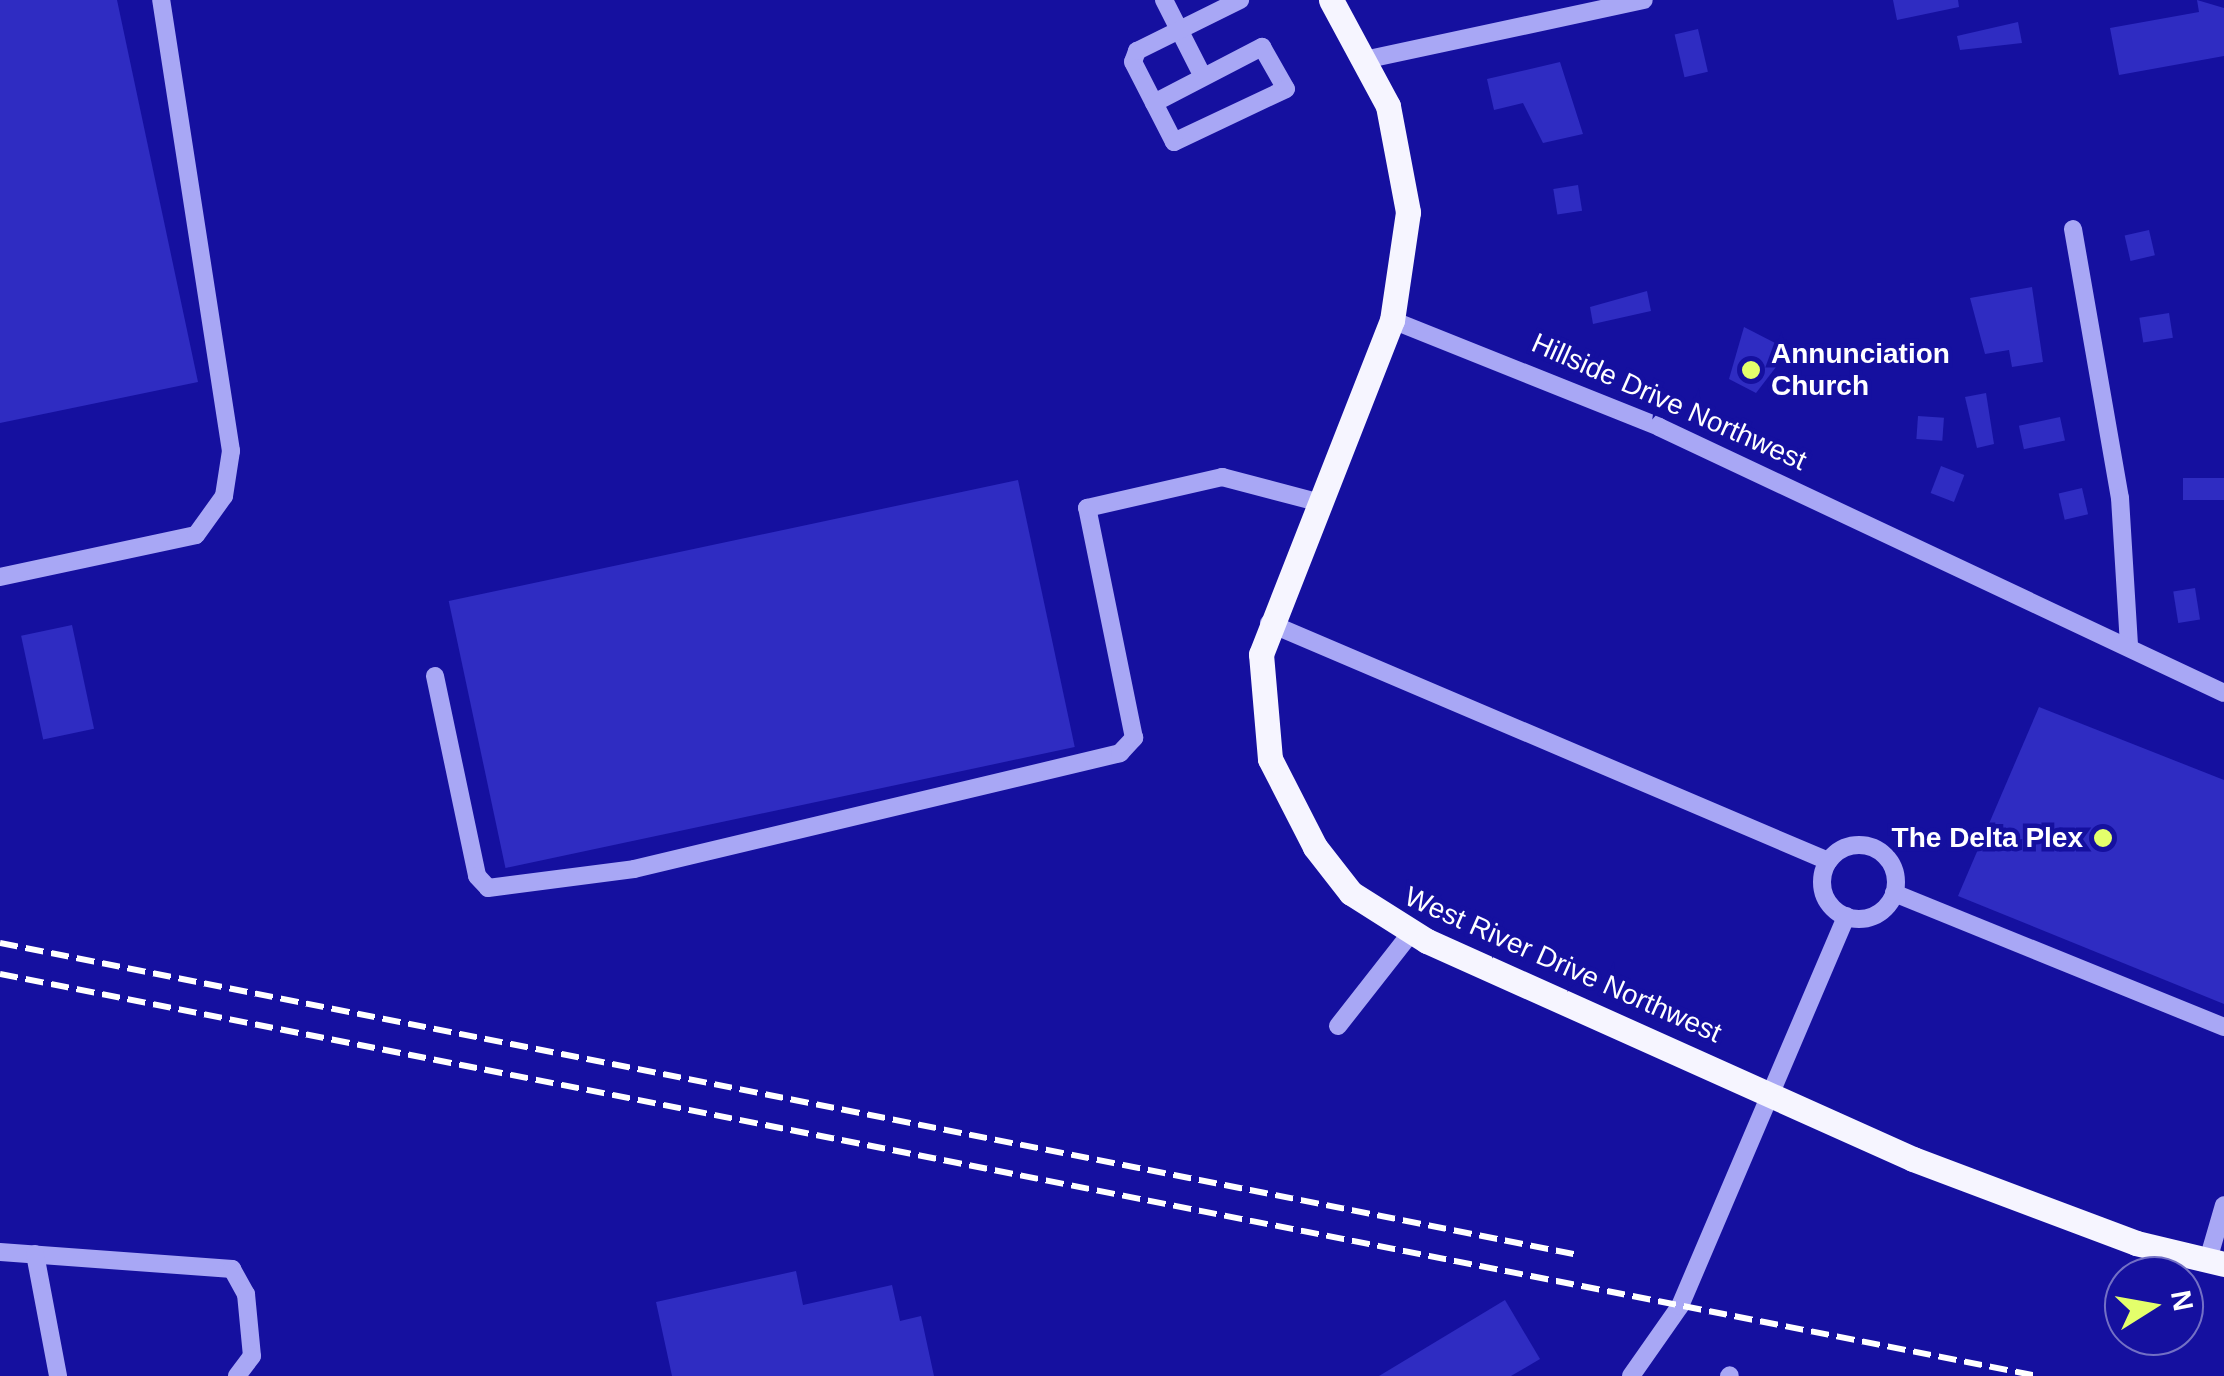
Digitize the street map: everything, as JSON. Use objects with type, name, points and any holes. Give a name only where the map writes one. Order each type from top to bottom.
[{"type":"main road","points":[[1331,0],[1388,106],[1407,182],[1392,320]]},
{"type":"main road","name":"West River Drive Northwest","points":[[1392,320],[1269,623],[1259,687],[1282,792],[1351,893],[1412,933],[1772,1092],[1913,1159],[2136,1243],[2216,1262]]},
{"type":"street","points":[[0,577],[196,534],[224,496],[232,451],[161,0]]},
{"type":"street","points":[[1164,0],[1203,77]]},
{"type":"street","points":[[1154,103],[1262,46],[1286,89],[1189,141],[1174,142],[1154,103],[1133,62],[1179,30],[1240,0]]},
{"type":"street","points":[[1364,60],[1644,0]]},
{"type":"street","points":[[2073,228],[2120,498],[2130,647]]},
{"type":"street","name":"Hillside Drive Northwest","points":[[1392,320],[1659,426],[2224,693]]},
{"type":"street","points":[[435,676],[477,876],[488,888],[634,869],[1120,752],[1134,738],[1086,508],[1222,476],[1317,502]]},
{"type":"street","points":[[1269,623],[1828,862]]},
{"type":"street","points":[[1845,847],[1876,848],[1895,872],[1894,893],[1875,915],[1846,916],[1824,894],[1828,862],[1845,847]]},
{"type":"street","points":[[1894,893],[2224,1027]]},
{"type":"street","points":[[1631,1376],[1680,1306],[1846,916]]},
{"type":"street","points":[[1338,1026],[1412,933]]},
{"type":"street","points":[[2216,1262],[2224,1205]]},
{"type":"street","points":[[0,1252],[232,1269],[246,1294],[252,1356],[236,1376]]},
{"type":"street","points":[[34,1254],[58,1376]]},
{"type":"building","points":[[0,0],[117,0],[198,382],[0,423]]},
{"type":"building","points":[[1893,0],[1958,0],[1959,7],[1897,20]]},
{"type":"building","points":[[2197,0],[2224,8],[2224,56],[2119,75],[2110,28],[2199,12]]},
{"type":"building","points":[[2018,22],[2022,43],[1960,50],[1957,36]]},
{"type":"building","points":[[1698,29],[1708,72],[1685,77],[1675,34]]},
{"type":"building","points":[[1560,62],[1583,134],[1543,143],[1523,103],[1494,110],[1487,79]]},
{"type":"building","points":[[1578,185],[1582,211],[1557,215],[1553,189]]},
{"type":"building","points":[[2149,230],[2155,255],[2130,261],[2125,236]]},
{"type":"building","points":[[2032,287],[2043,362],[2012,367],[2009,350],[1985,354],[1970,298]]},
{"type":"building","points":[[1647,291],[1651,311],[1593,324],[1590,307]]},
{"type":"building","points":[[2169,313],[2173,338],[2143,342],[2139,318]]},
{"type":"building","points":[[1744,327],[1789,350],[1756,393],[1729,379]]},
{"type":"building","points":[[1986,393],[1994,444],[1977,448],[1965,397]]},
{"type":"building","points":[[1918,416],[1944,418],[1942,441],[1916,439]]},
{"type":"building","points":[[2060,417],[2065,440],[2024,449],[2019,426]]},
{"type":"building","points":[[1941,466],[1964,475],[1954,502],[1931,493]]},
{"type":"building","points":[[2183,478],[2224,478],[2224,500],[2183,500]]},
{"type":"building","points":[[1018,480],[1075,747],[505,868],[449,601]]},
{"type":"building","points":[[2082,488],[2088,514],[2065,520],[2059,493]]},
{"type":"building","points":[[2195,588],[2200,620],[2178,623],[2173,591]]},
{"type":"building","points":[[72,625],[94,729],[43,739],[21,636]]},
{"type":"building","name":"The Delta Plex","points":[[2039,707],[2224,780],[2224,1004],[1958,896]]},
{"type":"building","points":[[796,1271],[803,1305],[892,1285],[900,1321],[921,1316],[934,1376],[672,1376],[656,1302]]},
{"type":"building","points":[[1505,1300],[1540,1359],[1511,1376],[1379,1376]]},
{"type":"railway","points":[[0,943],[1578,1255]]},
{"type":"railway","points":[[0,974],[2037,1376]]},
{"type":"place","name":"Annunciation Church","points":[[1751,370]]},
{"type":"place","name":"The Delta Plex","points":[[2103,838]]}]
